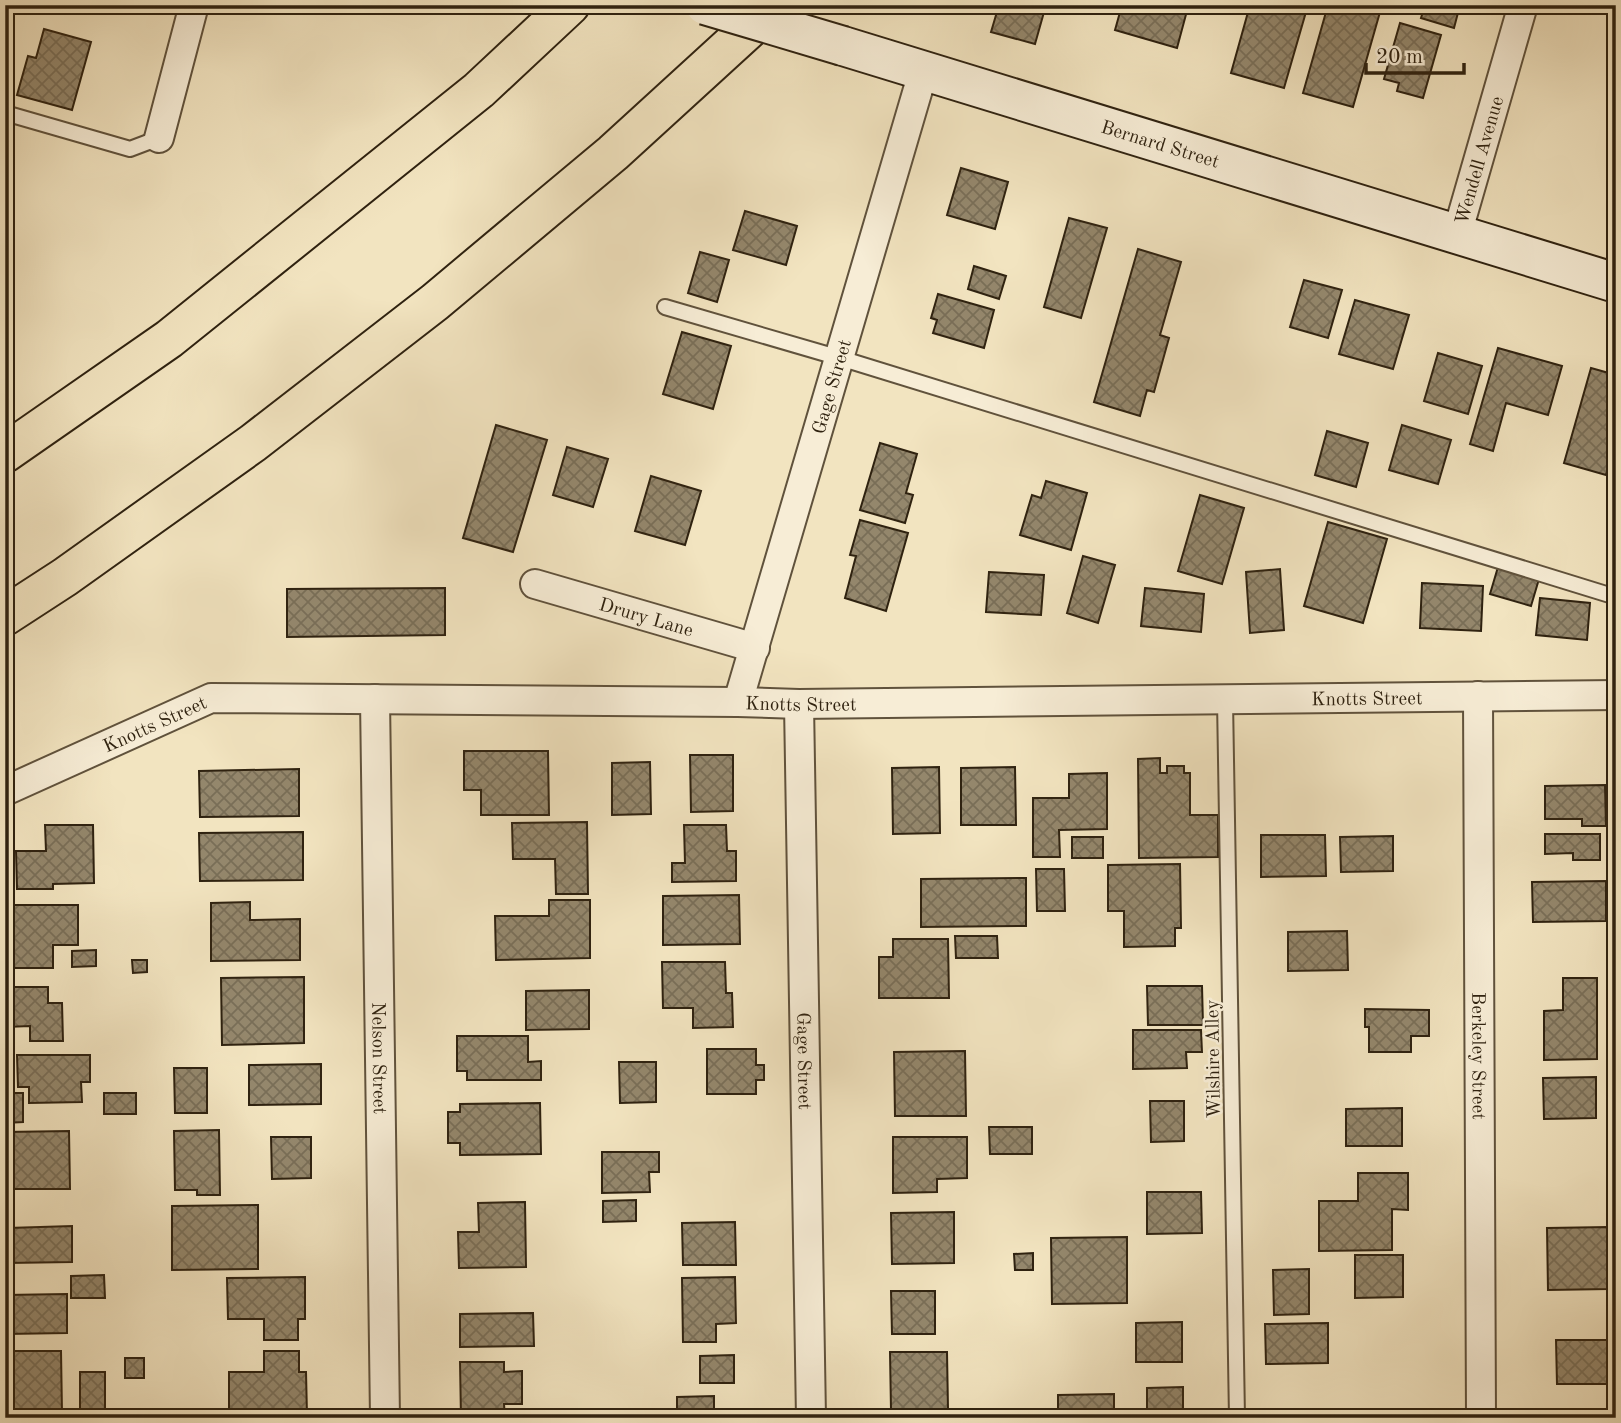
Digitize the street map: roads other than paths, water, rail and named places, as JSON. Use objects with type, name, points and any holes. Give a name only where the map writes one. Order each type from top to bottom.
[{"type":"highway","points":[[5,453],[169,339],[479,90],[570,5]]},
{"type":"highway","points":[[5,616],[65,577],[253,443],[435,302],[613,153],[775,5]]},
{"type":"street","points":[[159,138],[194,5]]},
{"type":"street","name":"Bernard Street","points":[[705,5],[924,69],[1616,283]]},
{"type":"street","name":"Wendell Avenue","points":[[1457,234],[1523,5]]},
{"type":"street","name":"Gage Street","points":[[738,702],[924,69]]},
{"type":"street","name":"Drury Lane","points":[[536,584],[755,648]]},
{"type":"street","name":"Knotts Street","points":[[5,790],[211,698],[799,704],[1616,695]]},
{"type":"street","name":"Berkeley Street","points":[[1478,696],[1481,1418]]},
{"type":"street","name":"Nelson Street","points":[[375,699],[385,1418]]},
{"type":"street","name":"Gage Street","points":[[799,704],[811,1418]]},
{"type":"lane","points":[[5,113],[130,149],[159,138]]},
{"type":"lane","points":[[665,307],[1616,597]]},
{"type":"lane","name":"Wilshire Alley","points":[[1225,700],[1237,1418]]}]
